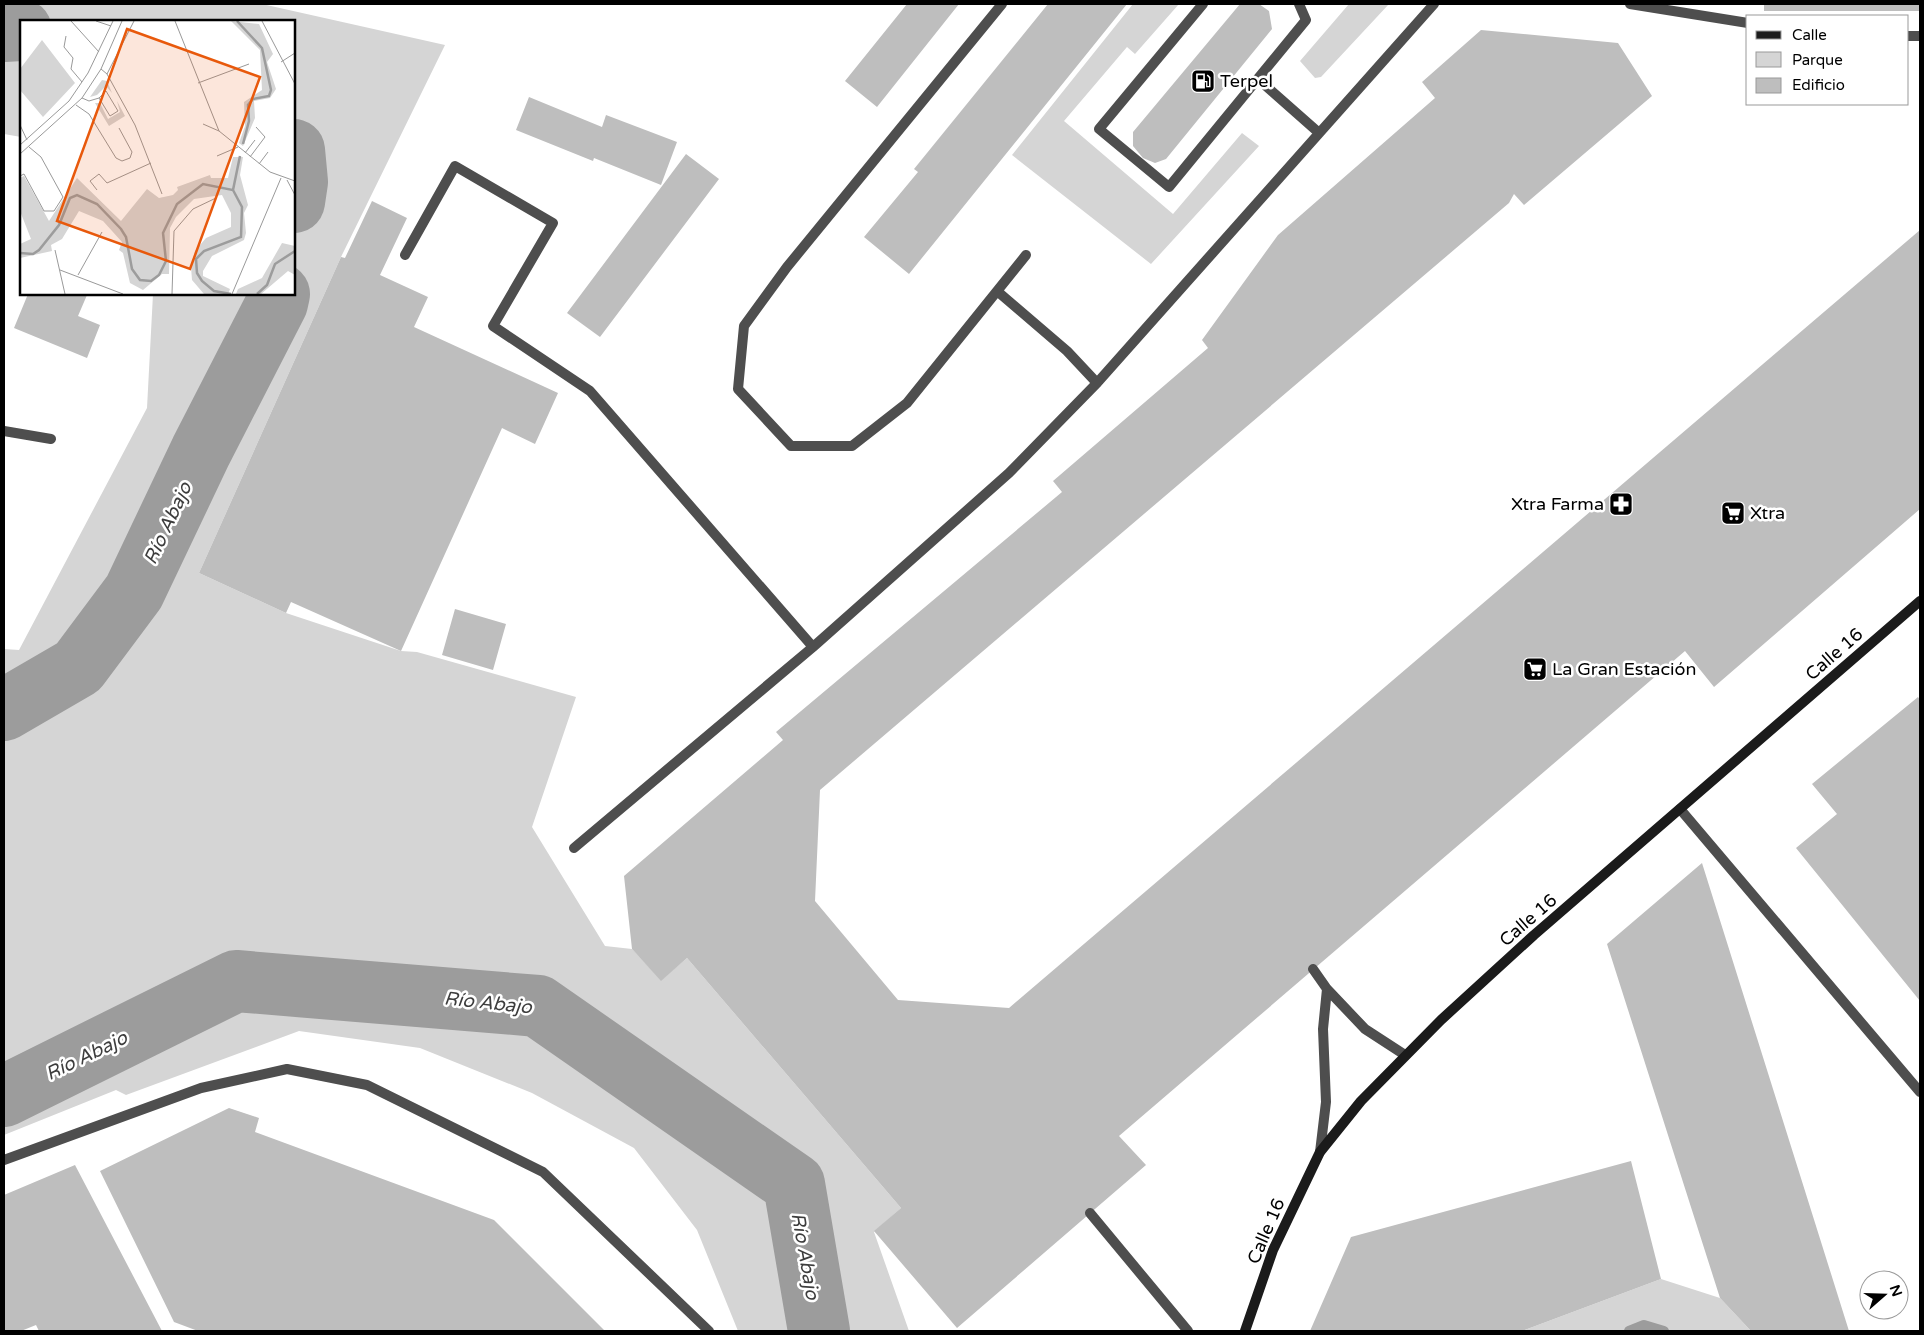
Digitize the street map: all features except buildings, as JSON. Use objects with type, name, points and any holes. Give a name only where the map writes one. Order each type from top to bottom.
[{"type":"main road","name":"Calle 16","points":[[1245,1331],[1273,1250],[1320,1152],[1361,1101],[1404,1056],[1534,935],[1920,601]]},
{"type":"lane","points":[[1002,4],[787,268],[744,326],[738,389],[791,446],[852,446],[907,403],[1026,255]]},
{"type":"lane","points":[[1203,4],[1099,129],[1169,187],[1306,20],[1299,4]]},
{"type":"lane","points":[[574,848],[812,647],[1009,472],[1097,383],[1318,132],[1434,4]]},
{"type":"lane","points":[[1630,4],[1746,23]]},
{"type":"lane","points":[[1258,79],[1318,132]]},
{"type":"lane","points":[[405,255],[455,166],[553,223],[493,326],[590,391],[812,647]]},
{"type":"lane","points":[[997,291],[1067,350],[1097,383]]},
{"type":"lane","points":[[4,432],[51,439]]},
{"type":"lane","points":[[1680,809],[1920,1092]]},
{"type":"lane","points":[[1313,969],[1327,989],[1365,1029],[1404,1056]]},
{"type":"lane","points":[[1320,1152],[1326,1102],[1323,1028],[1327,989]]},
{"type":"lane","points":[[4,1160],[201,1088],[288,1069],[367,1085],[543,1172],[709,1331]]},
{"type":"lane","points":[[1090,1213],[1188,1331]]},
{"type":"green space","points":[[4,4],[262,4],[445,45],[341,257],[199,573],[286,613],[401,651],[417,652],[576,697],[532,827],[605,946],[632,949],[661,980],[687,958],[901,1208],[874,1232],[909,1331],[738,1331],[697,1230],[634,1148],[532,1093],[420,1048],[299,1031],[126,1095],[116,1090],[4,1135],[4,649],[19,650],[147,408],[153,295],[295,295],[295,20],[20,20],[20,137],[4,134]]},
{"type":"green space","points":[[1133,4],[1179,4],[1135,54],[1127,47],[1064,121],[1173,214],[1242,133],[1259,146],[1151,264],[1012,155]]},
{"type":"green space","points":[[1349,4],[1389,4],[1321,77],[1315,78],[1300,61]]},
{"type":"green space","points":[[1661,1279],[1720,1298],[1751,1331],[1522,1331]]},
{"type":"waterway","name":"Río Abajo","points":[[4,31],[20,30]]},
{"type":"waterway","name":"Río Abajo","points":[[295,161],[297,182],[295,195]]},
{"type":"waterway","name":"Río Abajo","points":[[4,710],[78,667],[134,592],[201,451],[277,303],[279,295]]},
{"type":"waterway","name":"Río Abajo","points":[[4,1096],[236,981],[538,1006],[794,1184],[819,1331]]},
{"type":"waterway","points":[[1629,1331],[1644,1325],[1664,1331]]},
{"type":"place","name":"Terpel","points":[[1203,81]]},
{"type":"place","name":"Xtra Farma","points":[[1621,504]]},
{"type":"place","name":"Xtra","points":[[1733,513]]},
{"type":"place","name":"La Gran Estación","points":[[1535,669]]}]
